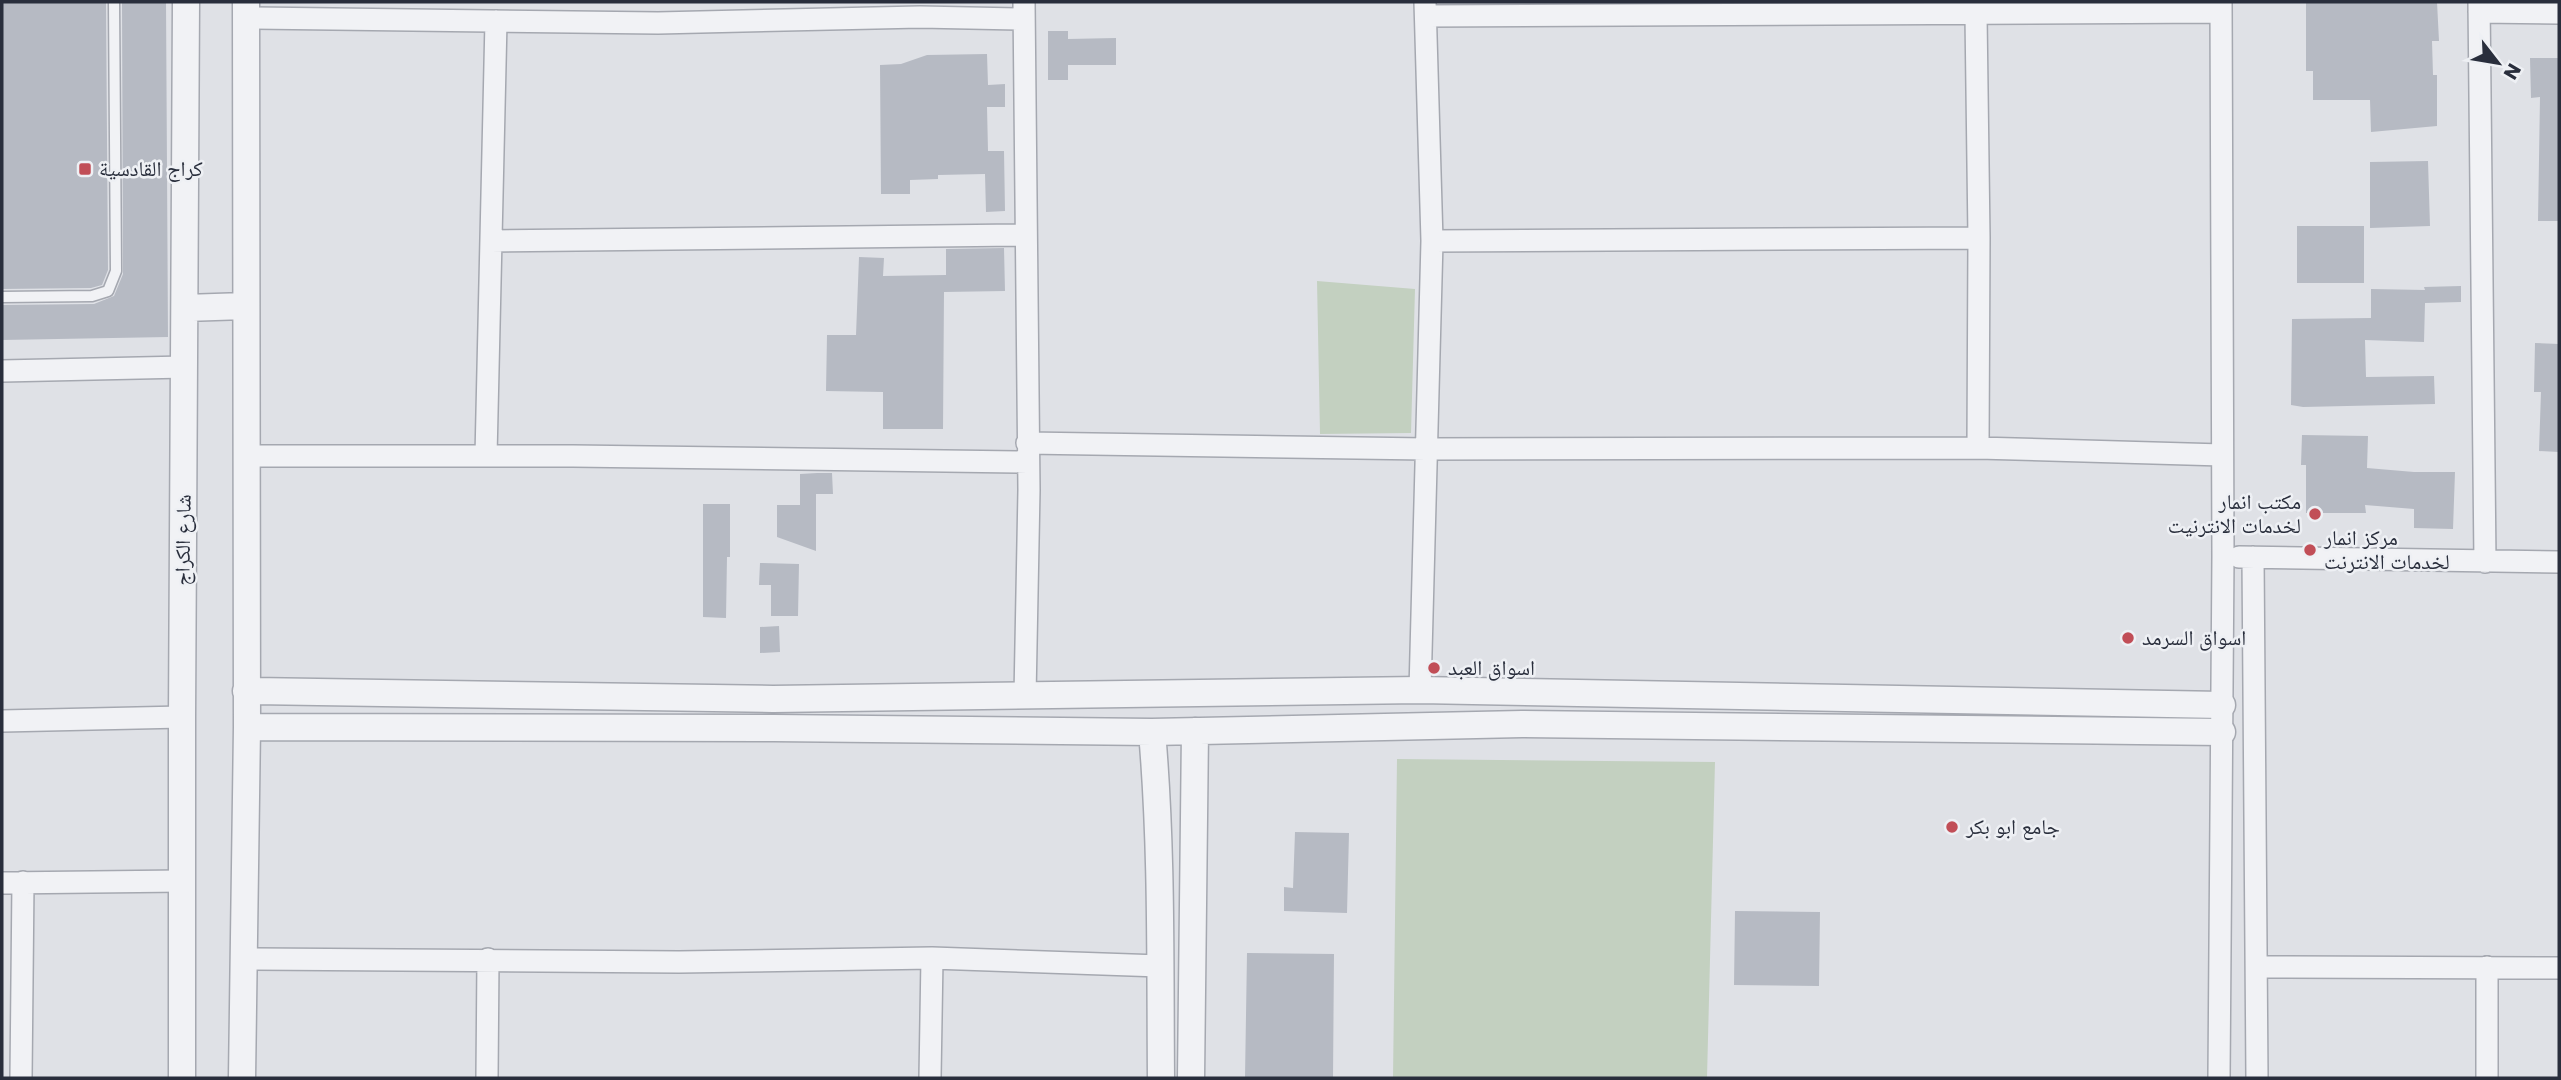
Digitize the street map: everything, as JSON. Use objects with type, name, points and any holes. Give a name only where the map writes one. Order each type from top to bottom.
[{"type":"street","name":"شارع الكراج","points":[[182,1078],[181,717],[186,2]]},
{"type":"street","points":[[1420,690],[1432,241],[1426,9],[1976,15],[2221,7],[2223,556],[2219,1078]]},
{"type":"street","points":[[2485,562],[2479,7],[2559,13]]},
{"type":"street","points":[[242,1078],[247,727],[246,10],[496,21],[658,23],[920,18],[1024,10],[1029,490],[1025,695]]},
{"type":"street","points":[[1976,15],[1978,448]]},
{"type":"street","points":[[486,456],[496,21]]},
{"type":"street","points":[[491,241],[1026,235]]},
{"type":"street","points":[[1432,241],[1979,238]]},
{"type":"street","points":[[185,307],[245,306]]},
{"type":"street","points":[[2,371],[185,368]]},
{"type":"street","points":[[245,456],[1978,448],[2222,455]]},
{"type":"street","points":[[2223,556],[2559,562]]},
{"type":"street","points":[[2253,557],[2257,1078]]},
{"type":"street","points":[[246,691],[773,699],[1420,690],[2222,705]]},
{"type":"street","points":[[1522,724],[1524,692]]},
{"type":"street","points":[[773,699],[774,728]]},
{"type":"street","points":[[2,722],[181,717]]},
{"type":"street","points":[[247,727],[1152,732],[1522,724],[2222,732]]},
{"type":"street","points":[[1191,1078],[1195,731]]},
{"type":"street","points":[[1152,732],[1160,865],[1161,1078]]},
{"type":"street","points":[[1160,865],[1193,865]]},
{"type":"street","points":[[2,883],[183,881]]},
{"type":"street","points":[[21,1078],[23,883]]},
{"type":"street","points":[[243,959],[679,962],[932,958],[1160,966]]},
{"type":"street","points":[[930,1078],[932,958]]},
{"type":"street","points":[[487,1078],[488,959]]},
{"type":"street","points":[[2257,967],[2559,968]]},
{"type":"street","points":[[2487,967],[2487,1078]]},
{"type":"lane","points":[[2,297],[92,296],[108,290],[116,271],[114,2]]},
{"type":"green space","points":[[1317,281],[1415,289],[1411,433],[1320,434]]},
{"type":"green space","points":[[1397,759],[1715,762],[1707,1078],[1393,1078]]},
{"type":"building","points":[[2,2],[106,2],[108,270],[102,285],[91,288],[2,289]]},
{"type":"building","points":[[122,2],[166,2],[168,337],[2,340],[2,305],[94,304],[114,296],[123,274]]},
{"type":"building","points":[[2306,2],[2437,2],[2439,41],[2432,41],[2433,75],[2437,75],[2437,126],[2371,132],[2370,100],[2313,100],[2313,71],[2306,71]]},
{"type":"building","points":[[1048,31],[1068,31],[1068,39],[1116,38],[1116,65],[1068,65],[1068,80],[1048,80]]},
{"type":"building","points":[[987,54],[988,85],[1005,84],[1005,107],[987,107],[988,151],[1004,151],[1005,211],[986,212],[985,174],[938,175],[938,179],[910,180],[910,194],[881,194],[880,65],[901,64],[927,55]]},
{"type":"building","points":[[2530,58],[2559,58],[2559,221],[2538,221],[2540,97],[2531,98]]},
{"type":"building","points":[[2428,161],[2430,226],[2370,228],[2370,162]]},
{"type":"building","points":[[2297,226],[2364,226],[2364,283],[2297,283]]},
{"type":"building","points":[[1004,248],[1005,291],[944,292],[943,429],[883,429],[883,392],[826,391],[827,335],[856,335],[859,257],[884,258],[883,276],[946,275],[946,249]]},
{"type":"building","points":[[2461,286],[2461,302],[2425,303],[2424,342],[2365,340],[2366,377],[2434,376],[2435,404],[2291,405],[2292,319],[2371,318],[2371,289],[2425,290],[2424,287]]},
{"type":"building","points":[[2535,343],[2559,344],[2559,452],[2539,451],[2541,392],[2534,392]]},
{"type":"building","points":[[2302,435],[2368,436],[2367,468],[2455,472],[2453,529],[2414,528],[2414,509],[2365,505],[2366,513],[2306,513],[2306,465],[2301,465]]},
{"type":"building","points":[[832,473],[833,494],[816,494],[816,551],[777,537],[777,505],[800,505],[800,474]]},
{"type":"building","points":[[703,504],[730,504],[726,618],[703,617]]},
{"type":"building","points":[[760,563],[799,564],[798,616],[771,616],[771,585],[759,585]]},
{"type":"building","points":[[779,626],[780,652],[760,653],[760,627]]},
{"type":"building","points":[[1295,832],[1349,833],[1347,913],[1284,911],[1284,887],[1293,888]]},
{"type":"building","points":[[1735,911],[1820,912],[1819,986],[1734,985]]},
{"type":"building","points":[[1247,953],[1334,954],[1333,1078],[1245,1078]]},
{"type":"place","name":"كراج القادسية","points":[[85,169]]},
{"type":"place","name":"مكتب انمار لخدمات الانترنيت","points":[[2315,514]]},
{"type":"place","name":"مركز انمار لخدمات الانترنت","points":[[2310,550]]},
{"type":"place","name":"اسواق السرمد","points":[[2128,638]]},
{"type":"place","name":"اسواق العبد","points":[[1434,668]]},
{"type":"place","name":"جامع ابو بكر","points":[[1952,827]]}]
